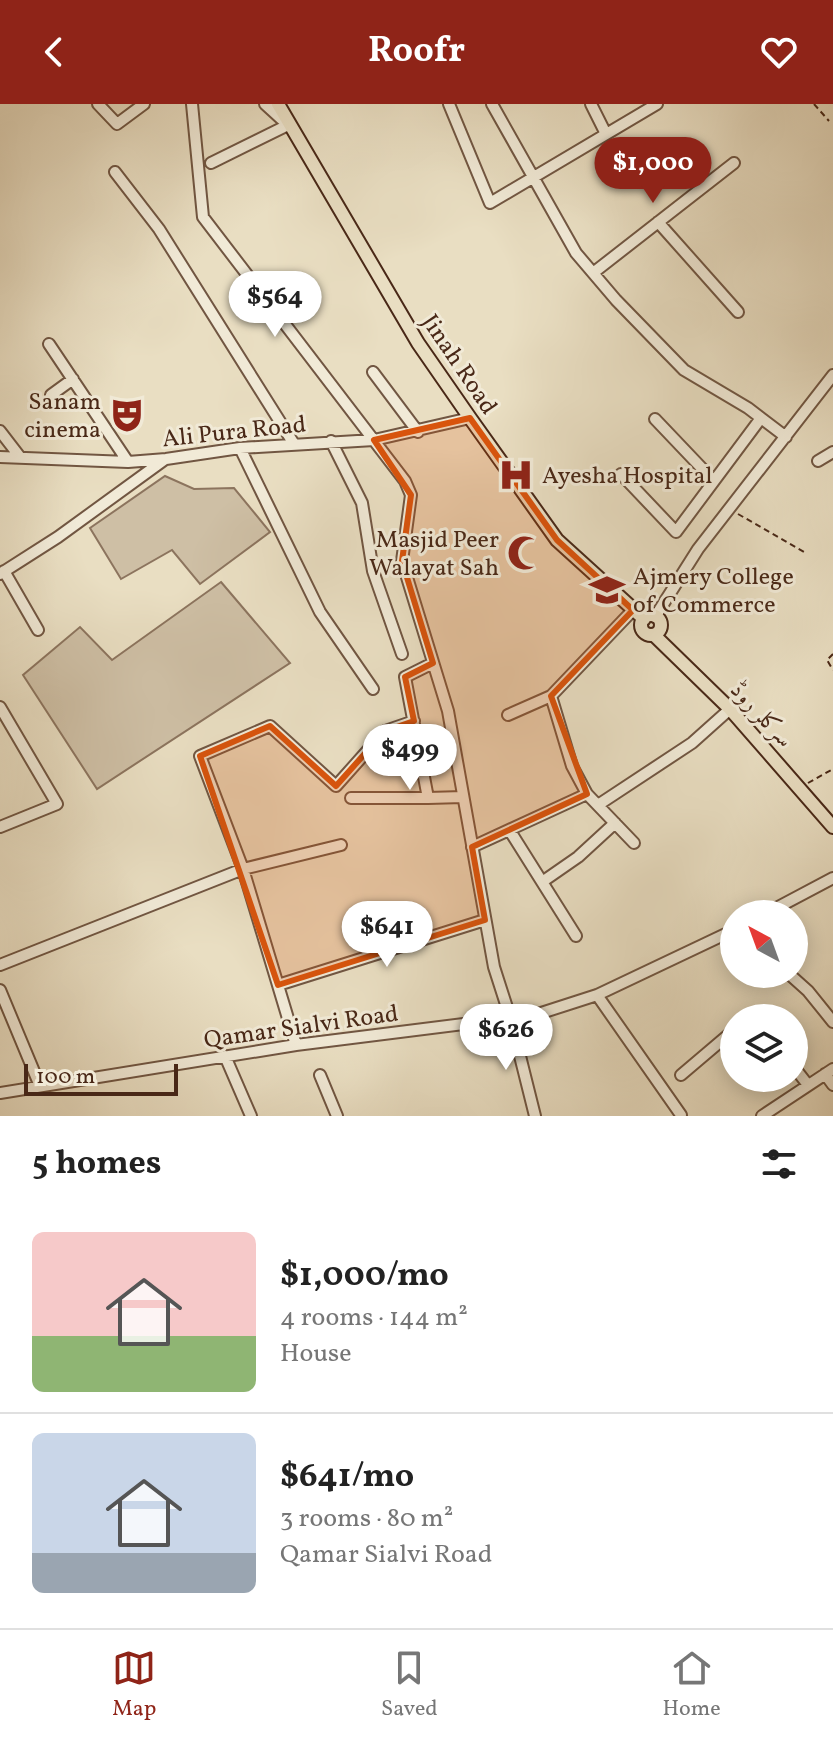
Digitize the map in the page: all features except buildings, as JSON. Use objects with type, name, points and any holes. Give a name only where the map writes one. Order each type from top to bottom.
[{"type":"main road","name":"Jinah Road","points":[[278,104],[418,343],[557,540],[633,610],[650,618]]},
{"type":"main road","name":"سرکلر روڈ","points":[[650,618],[661,626],[654,635],[730,709],[833,827]]},
{"type":"street","points":[[98,104],[117,124],[144,104]]},
{"type":"street","points":[[192,104],[203,217],[405,481],[411,495],[402,561],[448,711],[494,967],[535,1116]]},
{"type":"street","points":[[211,163],[288,125],[265,104]]},
{"type":"street","points":[[449,104],[490,203],[657,104]]},
{"type":"street","points":[[492,104],[576,253],[593,273],[684,370],[786,437]]},
{"type":"street","points":[[591,104],[606,134]]},
{"type":"street","points":[[593,273],[734,163]]},
{"type":"street","points":[[115,172],[159,229],[294,444]]},
{"type":"street","points":[[658,222],[738,312]]},
{"type":"street","points":[[49,344],[128,462]]},
{"type":"street","points":[[373,372],[418,432]]},
{"type":"street","points":[[650,618],[698,549],[833,375]]},
{"type":"street","points":[[51,395],[73,379]]},
{"type":"street","name":"Ali Pura Road","points":[[0,457],[128,462],[166,459],[240,448],[374,440],[470,418]]},
{"type":"street","points":[[621,474],[676,532],[761,418]]},
{"type":"street","points":[[655,419],[714,481]]},
{"type":"street","points":[[0,431],[20,457]]},
{"type":"street","points":[[331,441],[362,503],[373,571],[402,654]]},
{"type":"street","points":[[240,448],[320,612],[373,689]]},
{"type":"street","points":[[818,461],[833,452]]},
{"type":"street","points":[[38,630],[2,573],[58,537],[166,459]]},
{"type":"street","points":[[508,715],[551,696],[633,610]]},
{"type":"street","points":[[428,798],[405,677],[433,663]]},
{"type":"street","points":[[551,696],[572,766],[587,794],[634,843]]},
{"type":"street","points":[[0,707],[57,804],[0,827]]},
{"type":"street","points":[[598,805],[692,743],[730,709]]},
{"type":"street","points":[[296,1045],[243,869],[200,756],[270,726],[336,786],[385,731],[414,721]]},
{"type":"street","points":[[472,847],[587,794]]},
{"type":"street","points":[[351,798],[463,797]]},
{"type":"street","points":[[542,882],[578,857],[615,823]]},
{"type":"street","points":[[510,831],[576,936]]},
{"type":"street","points":[[0,965],[243,869],[341,845]]},
{"type":"street","points":[[791,900],[833,878]]},
{"type":"street","points":[[278,985],[485,920]]},
{"type":"street","name":"Qamar Sialvi Road","points":[[0,1093],[296,1045],[535,1015],[597,995],[720,937]]},
{"type":"street","points":[[805,988],[833,1022]]},
{"type":"street","points":[[0,990],[40,1086]]},
{"type":"street","points":[[597,995],[681,1115]]},
{"type":"street","points":[[681,1075],[720,1042]]},
{"type":"street","points":[[225,1056],[251,1116]]},
{"type":"street","points":[[808,1085],[829,1071],[833,1085]]},
{"type":"street","points":[[320,1075],[337,1116]]},
{"type":"street","points":[[762,1116],[798,1092]]},
{"type":"path","points":[[814,104],[829,121]]},
{"type":"path","points":[[730,509],[804,552]]},
{"type":"path","points":[[833,654],[827,660],[833,670]]},
{"type":"path","points":[[800,787],[833,769]]},
{"type":"highlighted area","points":[[470,418],[557,540],[633,610],[551,696],[587,794],[472,847],[485,920],[278,985],[200,756],[270,726],[336,786],[385,731],[414,721],[405,677],[433,663],[402,561],[411,495],[374,440]]},
{"type":"shaded area","points":[[165,476],[194,489],[234,488],[270,532],[200,584],[172,550],[121,579],[90,528]]},
{"type":"shaded area","points":[[221,582],[290,663],[97,789],[23,675],[80,627],[112,660]]},
{"type":"place","name":"Sanam cinema","points":[[127,415]]},
{"type":"place","name":"Ayesha Hospital","points":[[516,475]]},
{"type":"place","name":"Masjid Peer Walayat Sah","points":[[525,553]]},
{"type":"place","name":"Ajmery College of Commerce","points":[[607,590]]}]
